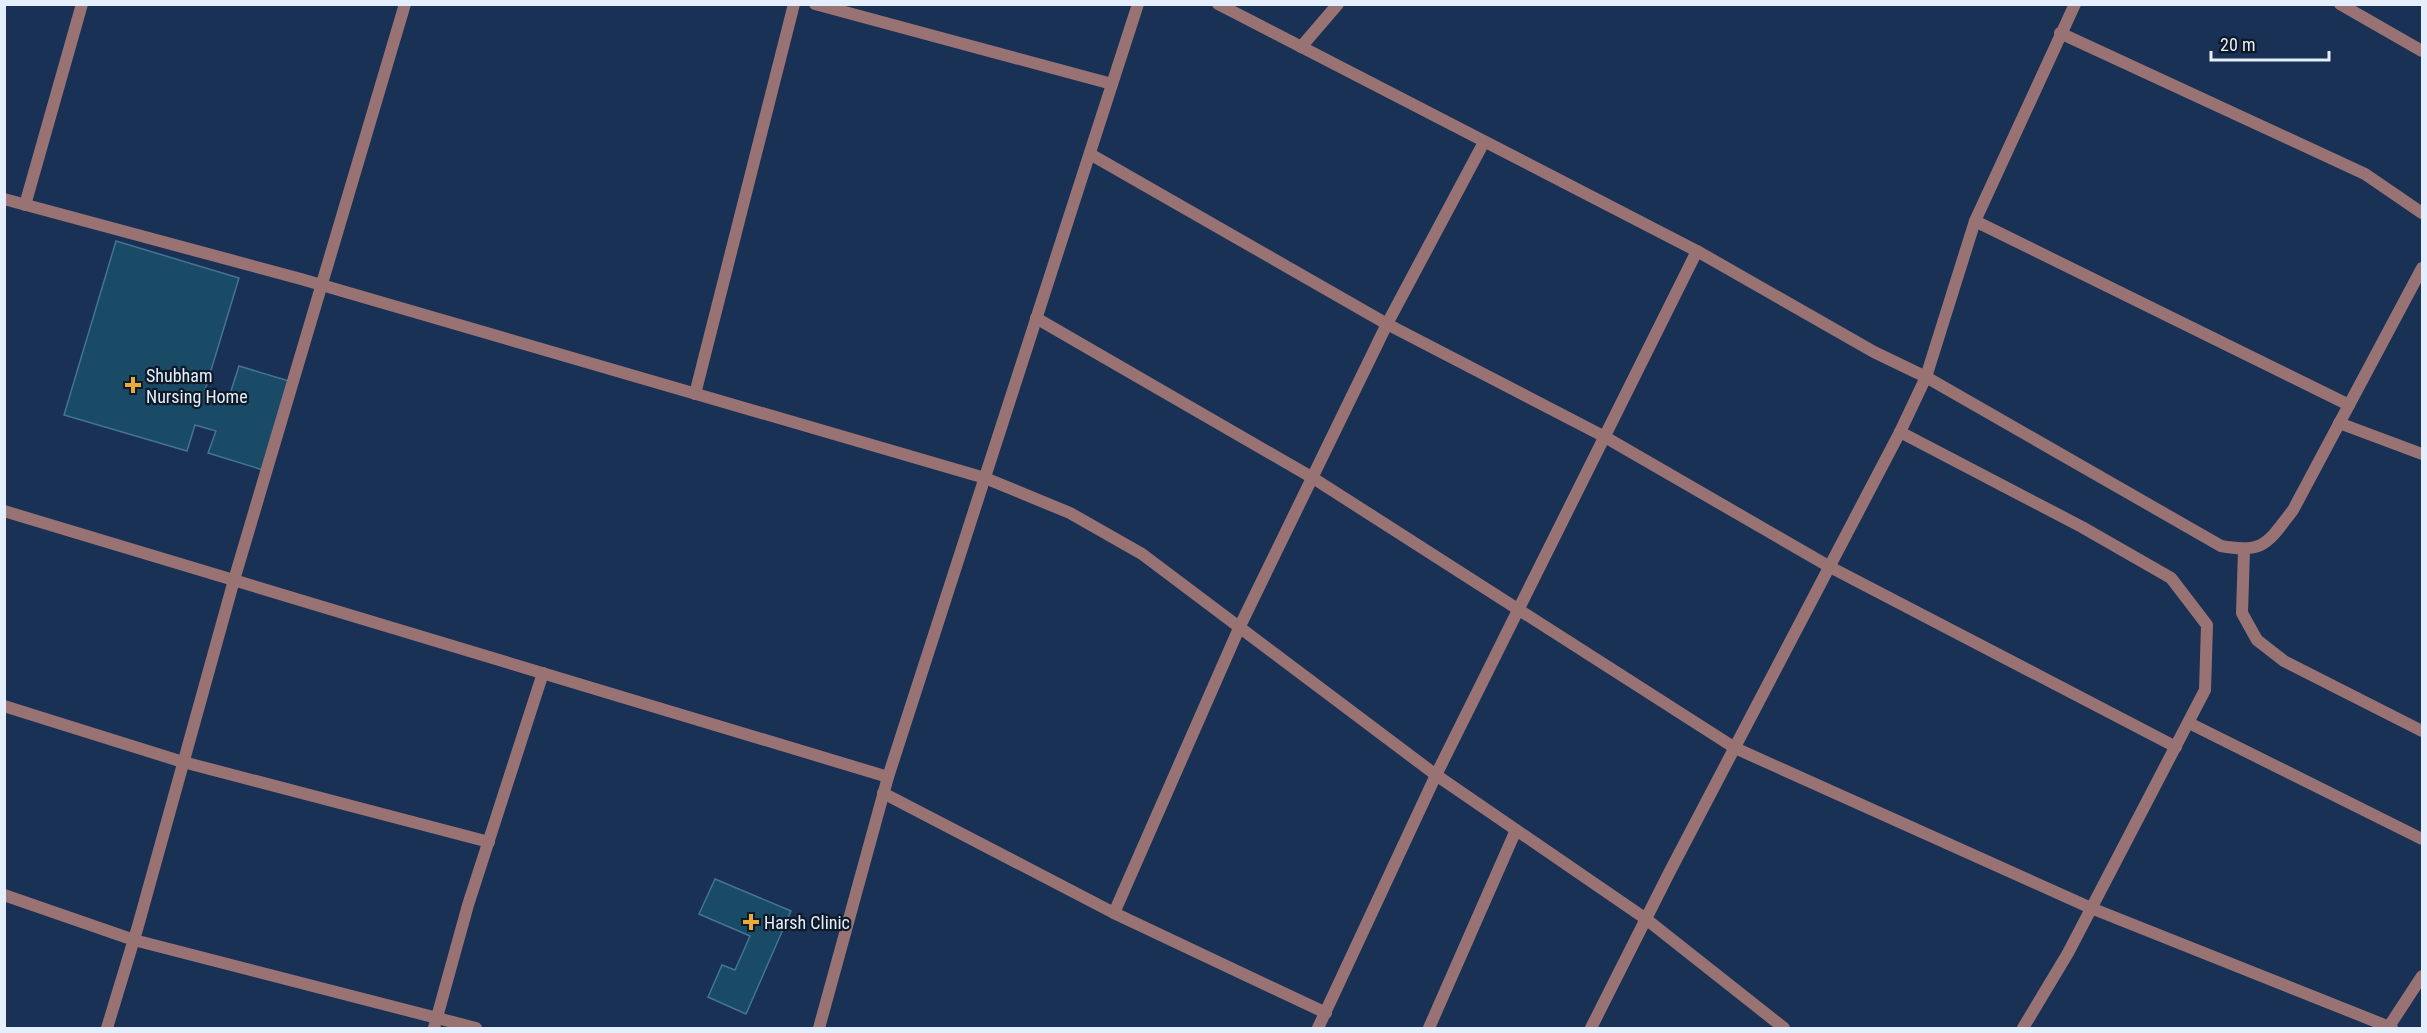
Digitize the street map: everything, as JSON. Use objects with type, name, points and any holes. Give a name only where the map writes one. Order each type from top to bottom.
[{"type":"street","points":[[25,205],[82,4]]},
{"type":"street","points":[[107,1029],[234,580],[405,4]]},
{"type":"street","points":[[695,394],[794,4]]},
{"type":"street","points":[[814,4],[1112,84]]},
{"type":"street","points":[[819,1029],[883,793],[1138,4]]},
{"type":"street","points":[[1218,4],[1697,251],[1874,352],[1926,376],[2221,546],[2244,550],[2268,542],[2293,510],[2422,268]]},
{"type":"street","points":[[1301,47],[1338,4]]},
{"type":"street","points":[[1591,1029],[1900,432],[1926,376],[1975,221],[2075,4]]},
{"type":"street","points":[[2340,4],[2422,51]]},
{"type":"street","points":[[2060,33],[2365,174],[2422,213]]},
{"type":"street","points":[[1114,912],[1240,626],[1388,324],[1484,142]]},
{"type":"street","points":[[1090,154],[1388,324],[1605,437],[1830,567],[2176,747]]},
{"type":"street","points":[[4,199],[322,286],[985,478],[1070,513],[1142,554],[1436,775],[1646,919],[1784,1029]]},
{"type":"street","points":[[1975,221],[2349,405]]},
{"type":"street","points":[[1318,1029],[1436,775],[1697,251]]},
{"type":"street","points":[[1036,318],[1313,477],[1735,748],[2091,908],[2390,1028],[2422,976]]},
{"type":"street","points":[[2339,423],[2422,454]]},
{"type":"street","points":[[1900,432],[2082,527],[2171,578],[2207,625],[2205,690],[2068,952],[2023,1029]]},
{"type":"street","points":[[4,511],[888,777]]},
{"type":"street","points":[[2244,550],[2242,613],[2257,640],[2284,662],[2422,730]]},
{"type":"street","points":[[436,1023],[468,905],[543,673]]},
{"type":"street","points":[[4,706],[183,762],[489,842]]},
{"type":"street","points":[[2189,723],[2422,839]]},
{"type":"street","points":[[883,793],[1114,912],[1326,1013]]},
{"type":"street","points":[[1429,1029],[1516,830]]},
{"type":"street","points":[[4,895],[134,940],[436,1023],[476,1029]]},
{"type":"building","points":[[116,241],[239,278],[205,390],[229,397],[239,366],[289,381],[263,470],[208,453],[216,431],[195,425],[187,451],[64,415]]},
{"type":"building","points":[[715,879],[791,911],[746,1014],[708,997],[722,965],[735,970],[750,936],[699,914]]},
{"type":"place","name":"Shubham Nursing Home","points":[[133,385]]},
{"type":"place","name":"Harsh Clinic","points":[[751,922]]}]
